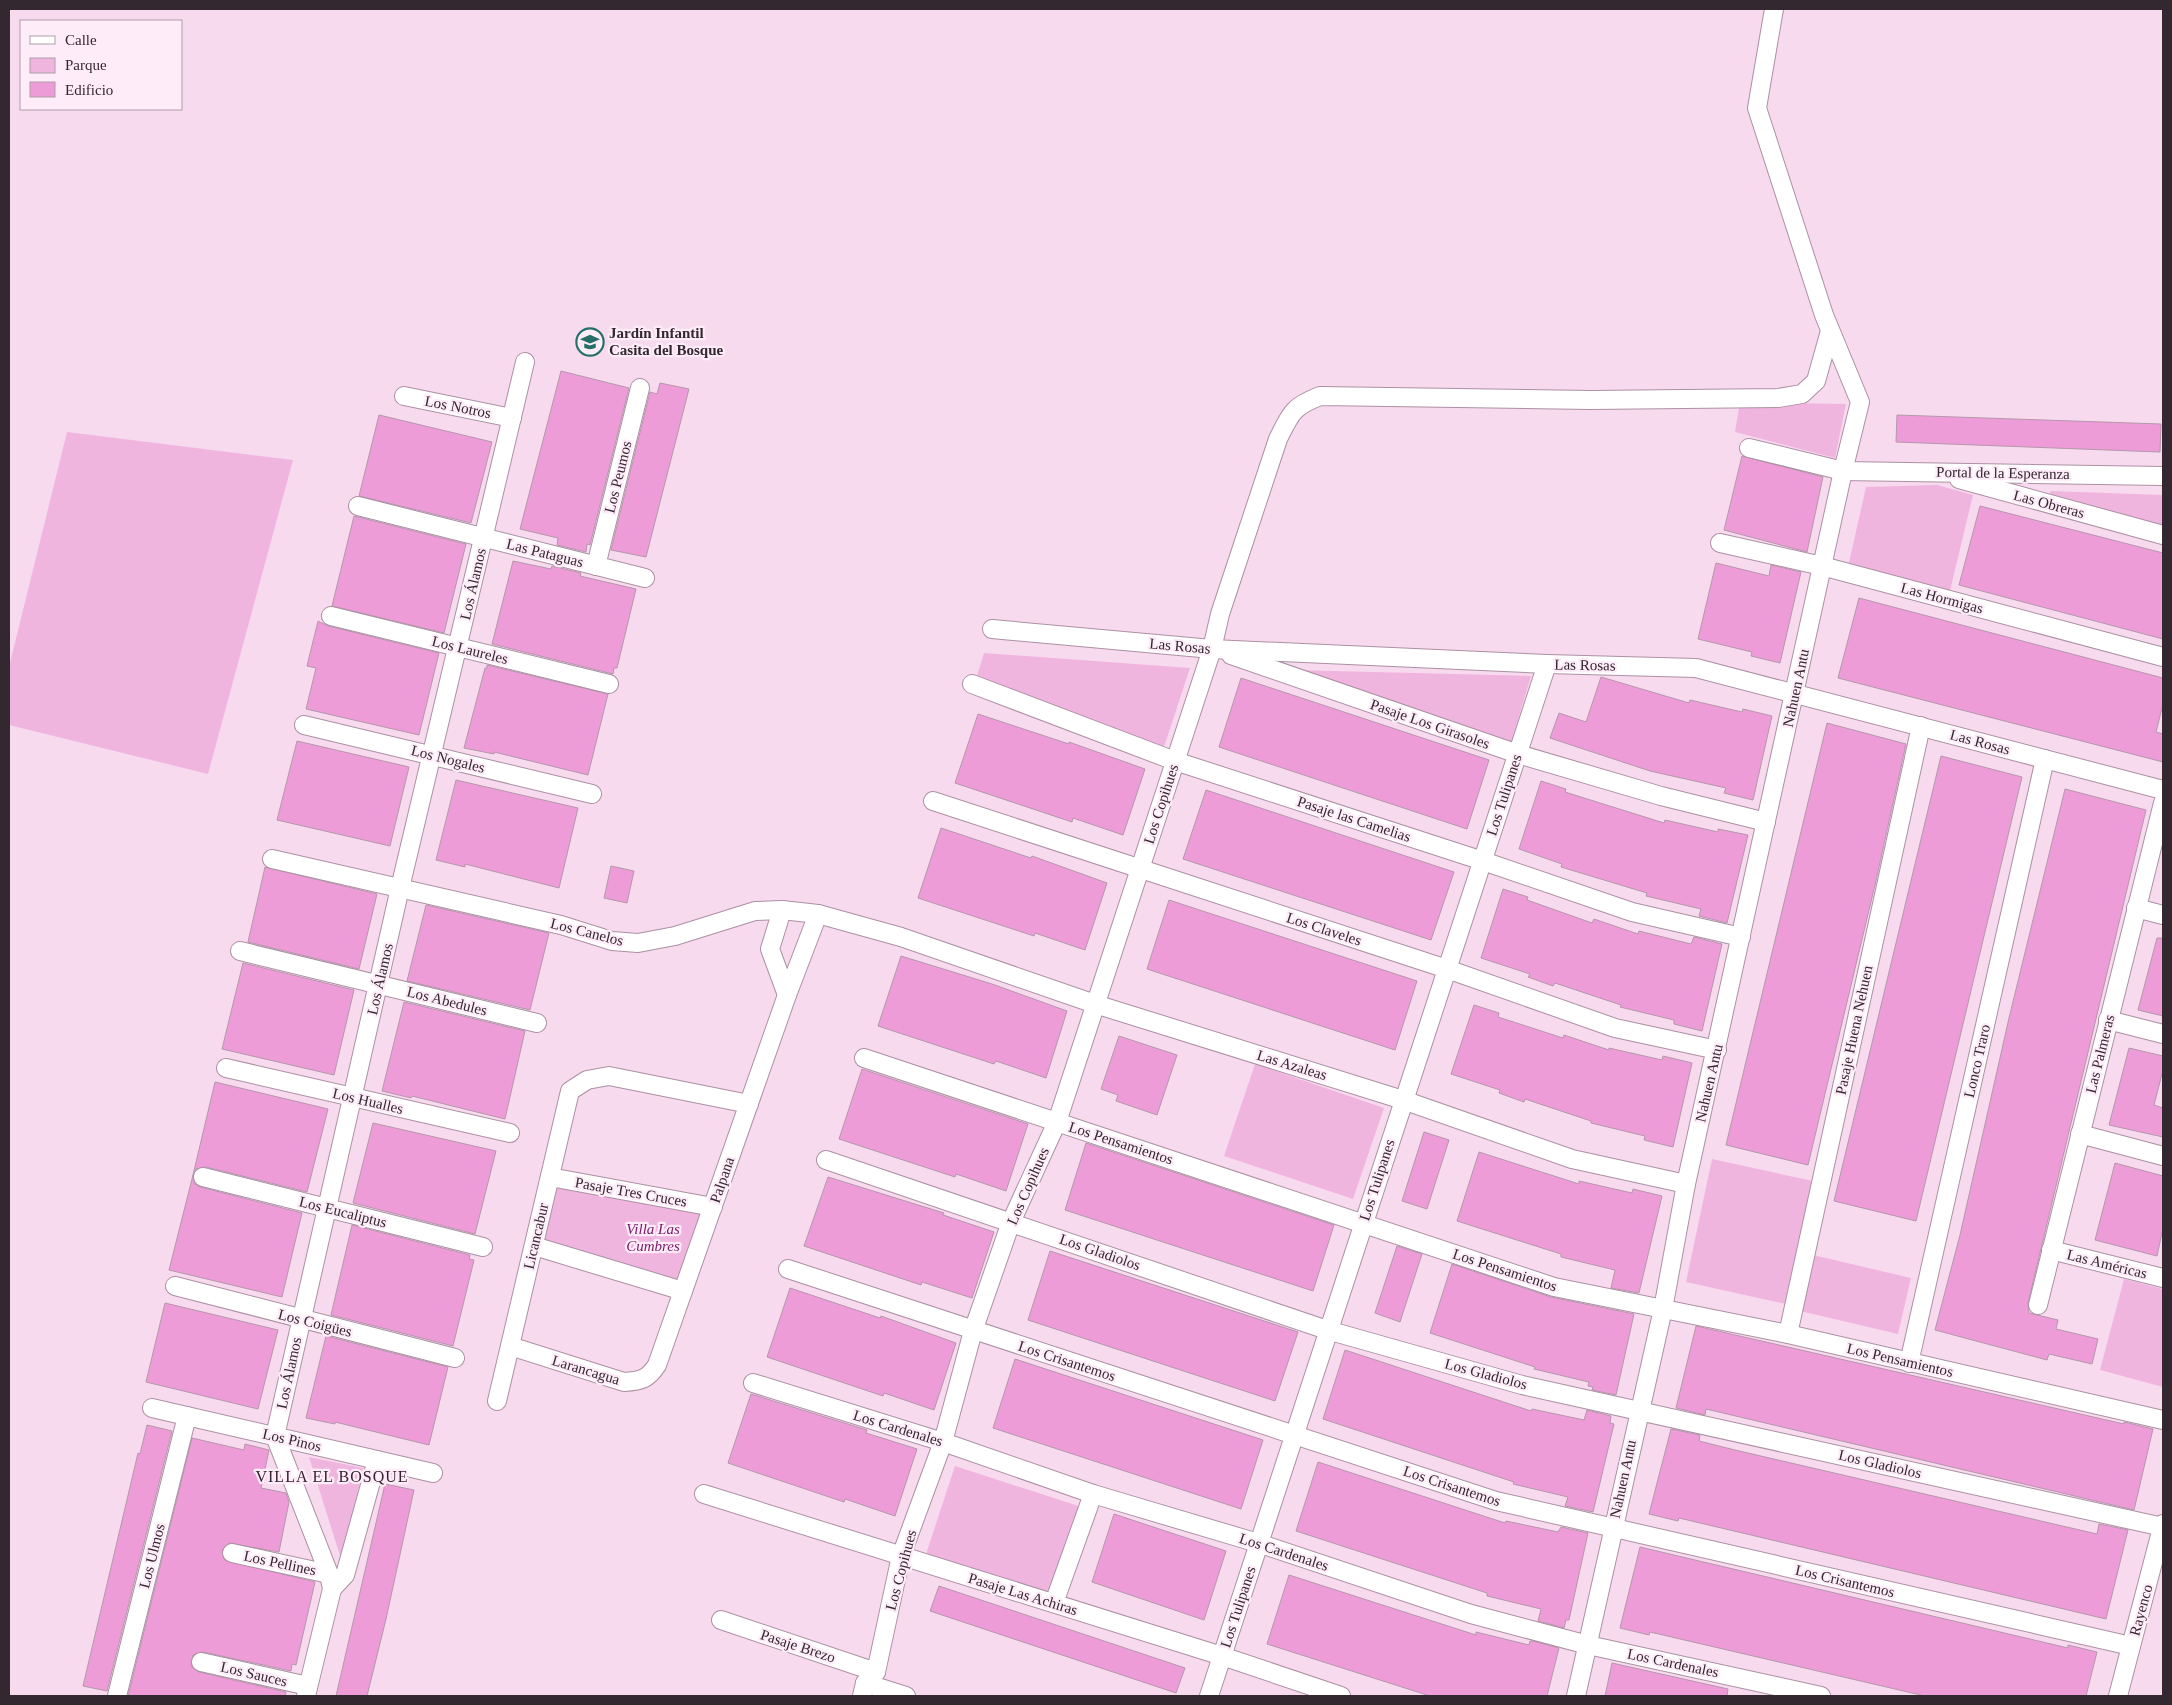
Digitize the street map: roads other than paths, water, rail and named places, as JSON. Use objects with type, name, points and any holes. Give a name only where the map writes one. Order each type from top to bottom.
[{"type":"street","name":"Nahuen Antu","points":[[1576,1696],[1638,1410],[1663,1310],[1686,1184],[1843,471],[1860,402],[1830,331],[1757,108],[1774,9]]},
{"type":"street","name":"Los Copihues","points":[[868,1684],[901,1556],[943,1442],[973,1331],[1011,1222],[1057,1122],[1212,649],[1220,614],[1278,439],[1291,413],[1301,403],[1320,396],[1551,400],[1778,398],[1802,394],[1816,381],[1830,331]]},
{"type":"street","name":"Los Álamos","points":[[275,1436],[300,1319],[400,888],[525,362]]},
{"type":"street","name":"Los Peumos","points":[[596,566],[640,388]]},
{"type":"street","name":"Los Notros","points":[[404,396],[512,418]]},
{"type":"street","name":"Portal de la Esperanza","points":[[1749,448],[1843,471],[2163,476]]},
{"type":"street","name":"Las Obreras","points":[[1935,472],[2163,535]]},
{"type":"street","name":"Las Pataguas","points":[[358,506],[646,578]]},
{"type":"street","name":"Las Hormigas","points":[[1720,543],[1822,566],[2163,656]]},
{"type":"street","name":"Los Laureles","points":[[331,616],[609,684]]},
{"type":"street","name":"Las Rosas","points":[[992,629],[1212,649],[1548,664],[1696,668],[2163,790]]},
{"type":"street","name":"Pasaje Los Girasoles","points":[[1212,649],[1518,754],[1661,796],[1766,822]]},
{"type":"street","name":"Los Tulipanes","points":[[1209,1696],[1327,1330],[1548,664]]},
{"type":"street","name":"Pasaje las Camelias","points":[[972,684],[1175,761],[1483,860],[1632,912],[1741,937]]},
{"type":"street","name":"Los Nogales","points":[[304,724],[592,794]]},
{"type":"street","name":"Pasaje Huena Nehuen","points":[[1788,1334],[1921,726]]},
{"type":"street","name":"Lonco Traro","points":[[1909,1363],[2045,759]]},
{"type":"street","name":"Los Claveles","points":[[933,801],[1447,969],[1615,1028],[1717,1050]]},
{"type":"street","name":"Las Palmeras","points":[[2038,1305],[2163,803]]},
{"type":"street","name":"Los Canelos","points":[[272,859],[561,925],[612,940],[638,943],[675,936],[755,911],[782,910],[818,914],[900,937]]},
{"type":"street","points":[[2136,908],[2163,915]]},
{"type":"street","points":[[782,910],[770,949],[787,995]]},
{"type":"street","name":"Palpana","points":[[657,1365],[787,995],[818,914]]},
{"type":"street","name":"Las Azaleas","points":[[900,937],[1095,1004],[1403,1100],[1572,1158],[1686,1184]]},
{"type":"street","name":"Los Abedules","points":[[240,951],[537,1023]]},
{"type":"street","points":[[2108,1020],[2163,1034]]},
{"type":"street","name":"Los Pensamientos","points":[[864,1058],[1363,1222],[1554,1287],[1788,1334],[2163,1420]]},
{"type":"street","name":"Los Hualles","points":[[226,1068],[510,1134]]},
{"type":"street","name":"Licancabur","points":[[497,1401],[570,1091],[587,1080],[609,1076],[749,1104]]},
{"type":"street","points":[[2080,1134],[2163,1156]]},
{"type":"street","name":"Los Gladiolos","points":[[826,1160],[1327,1330],[1522,1385],[2163,1526]]},
{"type":"street","name":"Los Eucaliptus","points":[[203,1177],[483,1247]]},
{"type":"street","name":"Pasaje Tres Cruces","points":[[550,1177],[713,1206]]},
{"type":"street","points":[[534,1246],[683,1291]]},
{"type":"street","name":"Las Américas","points":[[2051,1250],[2163,1278]]},
{"type":"street","name":"Los Crisantemos","points":[[788,1269],[1496,1501],[2131,1646]]},
{"type":"street","name":"Los Coigües","points":[[175,1286],[455,1358]]},
{"type":"street","name":"Larancagua","points":[[510,1346],[624,1382],[640,1381],[650,1376],[657,1365]]},
{"type":"street","name":"Los Cardenales","points":[[753,1383],[943,1442],[1093,1494],[1258,1543],[1471,1614],[1588,1645],[1821,1696]]},
{"type":"street","name":"Los Pinos","points":[[152,1408],[432,1472]]},
{"type":"street","name":"Los Ulmos","points":[[117,1696],[187,1416]]},
{"type":"street","points":[[275,1436],[330,1582],[307,1691]]},
{"type":"street","points":[[330,1582],[345,1575],[377,1460]]},
{"type":"street","name":"Pasaje Las Achiras","points":[[704,1494],[1222,1656],[1341,1696]]},
{"type":"street","points":[[1054,1603],[1093,1494]]},
{"type":"street","name":"Rayenco","points":[[2118,1696],[2163,1526]]},
{"type":"street","name":"Los Pellines","points":[[232,1553],[330,1582]]},
{"type":"street","name":"Pasaje Brezo","points":[[721,1620],[868,1684],[906,1696]]},
{"type":"street","name":"Los Sauces","points":[[201,1662],[307,1691]]},
{"type":"place","name":"Jardín Infantil Casita del Bosque","points":[[590,342]]},
{"type":"district","name":"VILLA EL BOSQUE","points":[[332,1476]]},
{"type":"park label","name":"Villa Las Cumbres","points":[[653,1238]]}]
